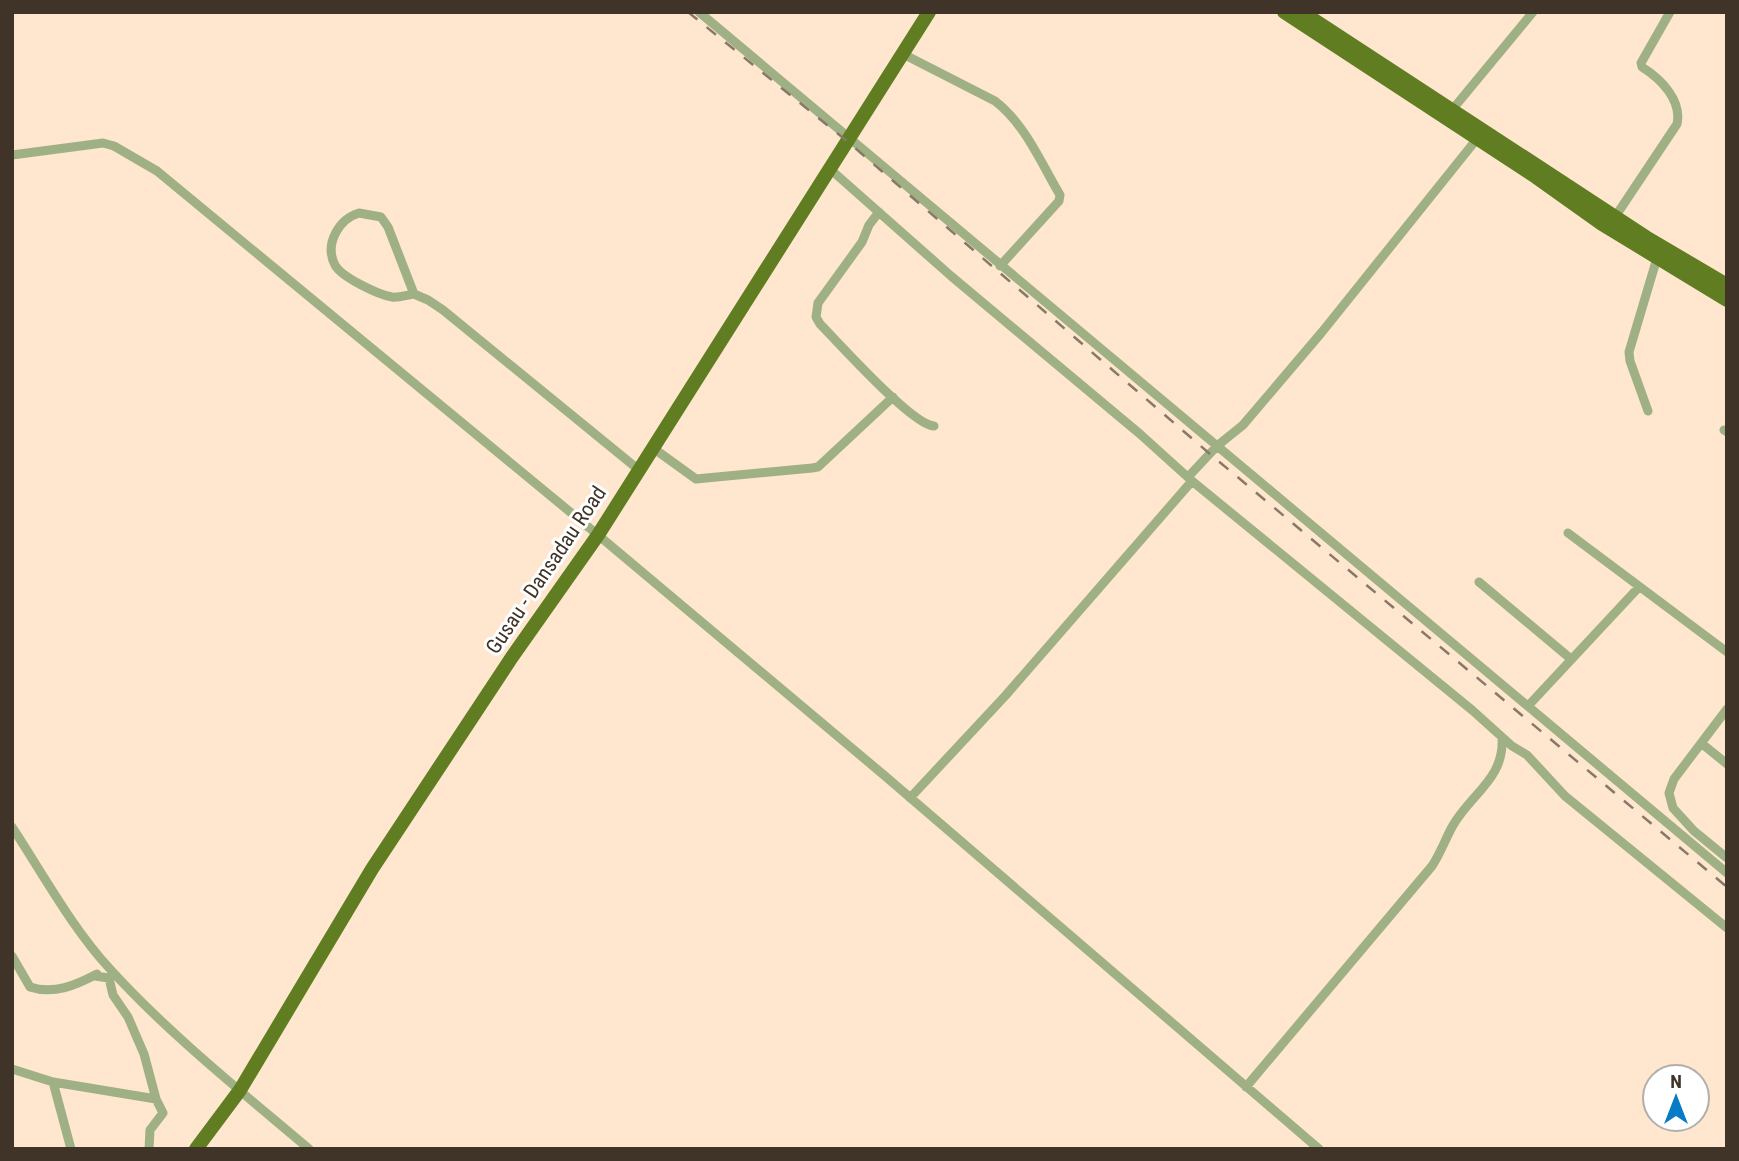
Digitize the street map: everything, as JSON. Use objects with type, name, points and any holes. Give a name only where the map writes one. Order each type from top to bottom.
[{"type":"main road","name":"Gusau - Dansadau Road","points":[[196,1149],[240,1090],[380,858],[512,657],[598,535],[929,12]]},
{"type":"main road","points":[[1284,12],[1536,177],[1602,225],[1727,300]]},
{"type":"main road","points":[[1302,12],[1615,217],[1727,285]]},
{"type":"street","points":[[699,12],[1727,873]]},
{"type":"street","points":[[1452,110],[1533,12]]},
{"type":"street","points":[[1615,217],[1677,124],[1678,108],[1674,99],[1641,63],[1670,12]]},
{"type":"street","points":[[903,54],[995,101],[1007,110],[1019,124],[1060,195],[1059,201],[1000,266]]},
{"type":"street","points":[[910,798],[1006,695],[1217,446],[1243,425],[1476,140]]},
{"type":"street","points":[[12,155],[103,143],[114,146],[157,171],[598,535],[1319,1149]]},
{"type":"street","points":[[830,169],[1190,479],[1527,755],[1565,796],[1727,928]]},
{"type":"street","points":[[879,212],[869,225],[862,242],[818,303],[816,317],[893,397],[919,421],[927,426],[934,426]]},
{"type":"street","points":[[414,294],[388,227],[381,217],[359,213],[347,216],[337,228],[333,240],[333,257],[339,270],[373,291],[393,298],[414,294],[428,300],[639,470]]},
{"type":"street","points":[[1648,411],[1629,352],[1657,258]]},
{"type":"street","points":[[653,448],[696,479],[818,467],[893,397]]},
{"type":"street","points":[[1568,533],[1727,652]]},
{"type":"street","points":[[1479,582],[1572,659]]},
{"type":"street","points":[[1528,706],[1639,587]]},
{"type":"street","points":[[1727,709],[1674,779],[1668,793],[1673,808],[1694,831],[1727,858]]},
{"type":"street","points":[[1246,1087],[1432,866],[1453,827],[1501,761],[1502,737]]},
{"type":"street","points":[[1701,743],[1727,764]]},
{"type":"street","points":[[12,827],[85,938],[109,968],[181,1037],[309,1149]]},
{"type":"street","points":[[12,956],[30,987],[43,991],[74,986],[109,968]]},
{"type":"street","points":[[12,979],[23,975]]},
{"type":"street","points":[[95,975],[110,978],[113,995],[128,1017],[144,1054],[156,1099],[163,1113],[150,1130],[149,1149]]},
{"type":"street","points":[[12,1069],[53,1082],[156,1099]]},
{"type":"street","points":[[53,1082],[71,1149]]},
{"type":"railway","points":[[688,12],[848,142],[1210,454],[1727,887]]}]
